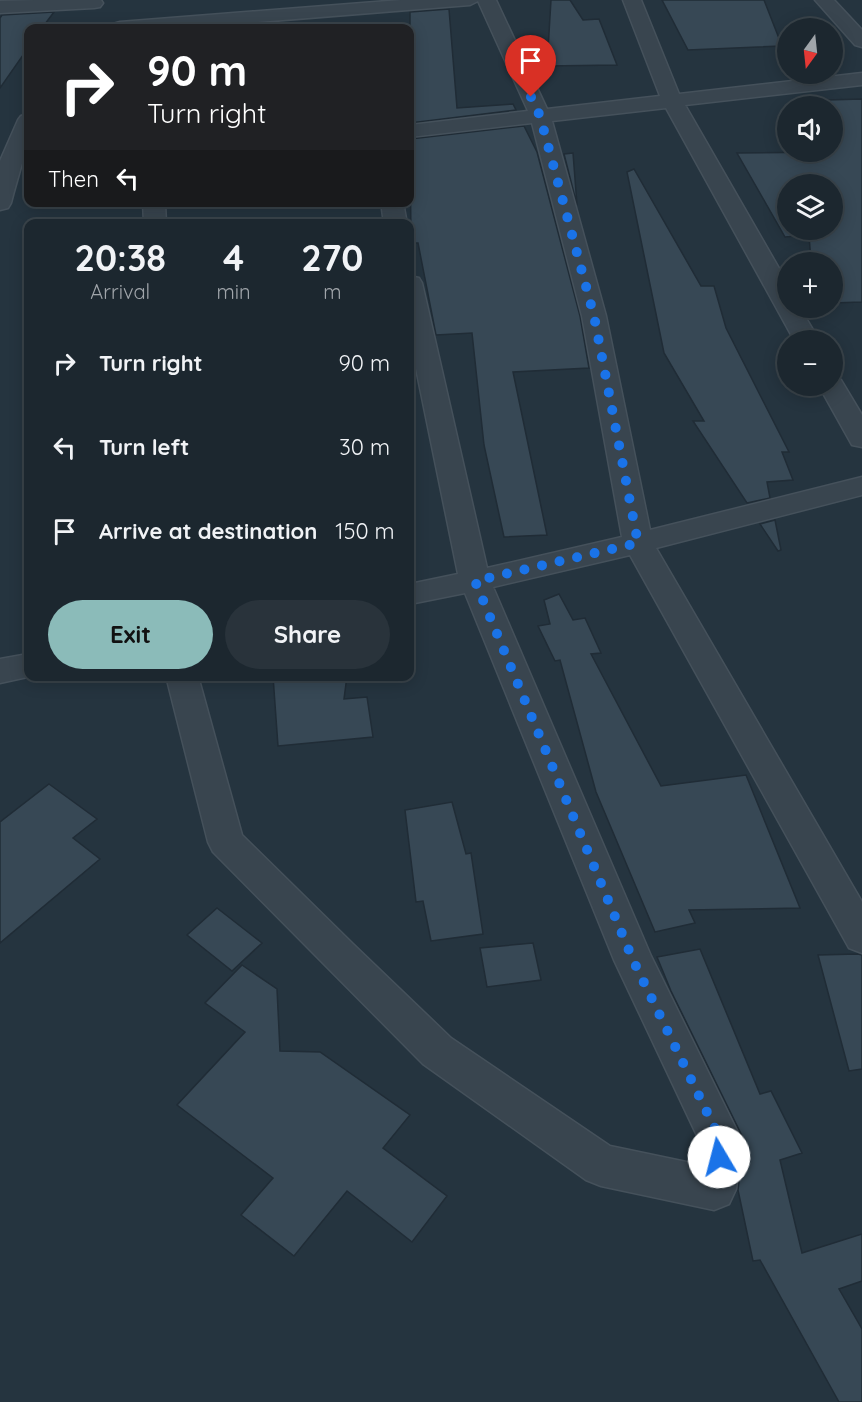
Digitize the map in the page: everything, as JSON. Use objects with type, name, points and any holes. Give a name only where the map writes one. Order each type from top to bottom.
[{"type":"street","points":[[148,24],[260,8],[359,19],[470,0]]},
{"type":"street","points":[[487,0],[540,116],[594,316],[638,543],[862,938]]},
{"type":"street","points":[[632,0],[672,101],[777,287]]},
{"type":"street","points":[[824,0],[862,41]]},
{"type":"street","points":[[0,7],[93,8]]},
{"type":"street","points":[[414,131],[862,79]]},
{"type":"street","points":[[0,203],[2,180],[24,129]]},
{"type":"street","points":[[2,180],[24,177]]},
{"type":"street","points":[[183,681],[226,842],[437,1051],[601,1165],[714,1189],[721,1141],[633,960],[475,581],[414,301]]},
{"type":"street","points":[[838,396],[862,439]]},
{"type":"street","points":[[414,593],[638,543],[862,486]]},
{"type":"street","points":[[0,671],[24,667]]},
{"type":"building","points":[[551,0],[570,0],[583,20],[599,19],[617,65],[547,66]]},
{"type":"building","points":[[662,0],[764,0],[777,33],[777,46],[688,50]]},
{"type":"building","points":[[449,9],[457,108],[513,104],[516,110],[414,123],[414,24],[410,24],[410,12]]},
{"type":"building","points":[[54,12],[45,24],[24,24],[24,54],[0,88],[0,18],[2,15]]},
{"type":"building","points":[[862,99],[862,302],[843,303],[843,252],[810,252],[809,240],[843,240],[843,174],[777,174],[777,223],[737,153],[777,153],[777,162],[843,162],[843,100]]},
{"type":"building","points":[[524,126],[537,152],[580,316],[589,368],[513,372],[547,535],[504,537],[484,445],[472,333],[436,335],[418,243],[414,243],[414,219],[411,219],[411,207],[414,207],[414,139]]},
{"type":"building","points":[[573,153],[577,205],[564,154]]},
{"type":"building","points":[[634,169],[701,286],[714,286],[726,328],[789,452],[782,452],[793,480],[767,482],[770,498],[747,503],[693,421],[704,421],[664,353],[627,172]]},
{"type":"building","points":[[775,520],[781,550],[778,551],[760,524]]},
{"type":"building","points":[[559,594],[573,620],[585,618],[601,653],[591,654],[661,786],[746,775],[800,908],[689,910],[695,923],[655,932],[596,792],[560,660],[555,661],[538,626],[550,624],[544,600]]},
{"type":"building","points":[[273,681],[346,681],[344,699],[367,697],[373,737],[278,746]]},
{"type":"building","points":[[49,784],[97,819],[73,838],[100,859],[0,943],[0,822]]},
{"type":"building","points":[[452,802],[466,854],[471,853],[483,934],[431,941],[423,901],[416,902],[405,810]]},
{"type":"building","points":[[217,908],[262,943],[232,971],[187,935]]},
{"type":"building","points":[[533,943],[541,980],[487,987],[480,948]]},
{"type":"building","points":[[700,949],[760,1094],[771,1091],[802,1153],[780,1160],[802,1253],[862,1234],[862,1281],[839,1289],[862,1329],[862,1402],[839,1402],[760,1260],[753,1261],[738,1190],[744,1140],[671,991],[657,957]]},
{"type":"building","points":[[818,955],[862,955],[862,1069],[849,1071]]},
{"type":"building","points":[[242,965],[277,989],[280,1051],[320,1052],[410,1115],[383,1148],[447,1196],[412,1242],[347,1191],[294,1256],[241,1215],[273,1178],[177,1105],[245,1032],[205,1003]]},
{"type":"route","points":[[531,97],[540,116],[594,316],[638,543],[475,581],[633,960],[721,1141],[719,1157]]}]
